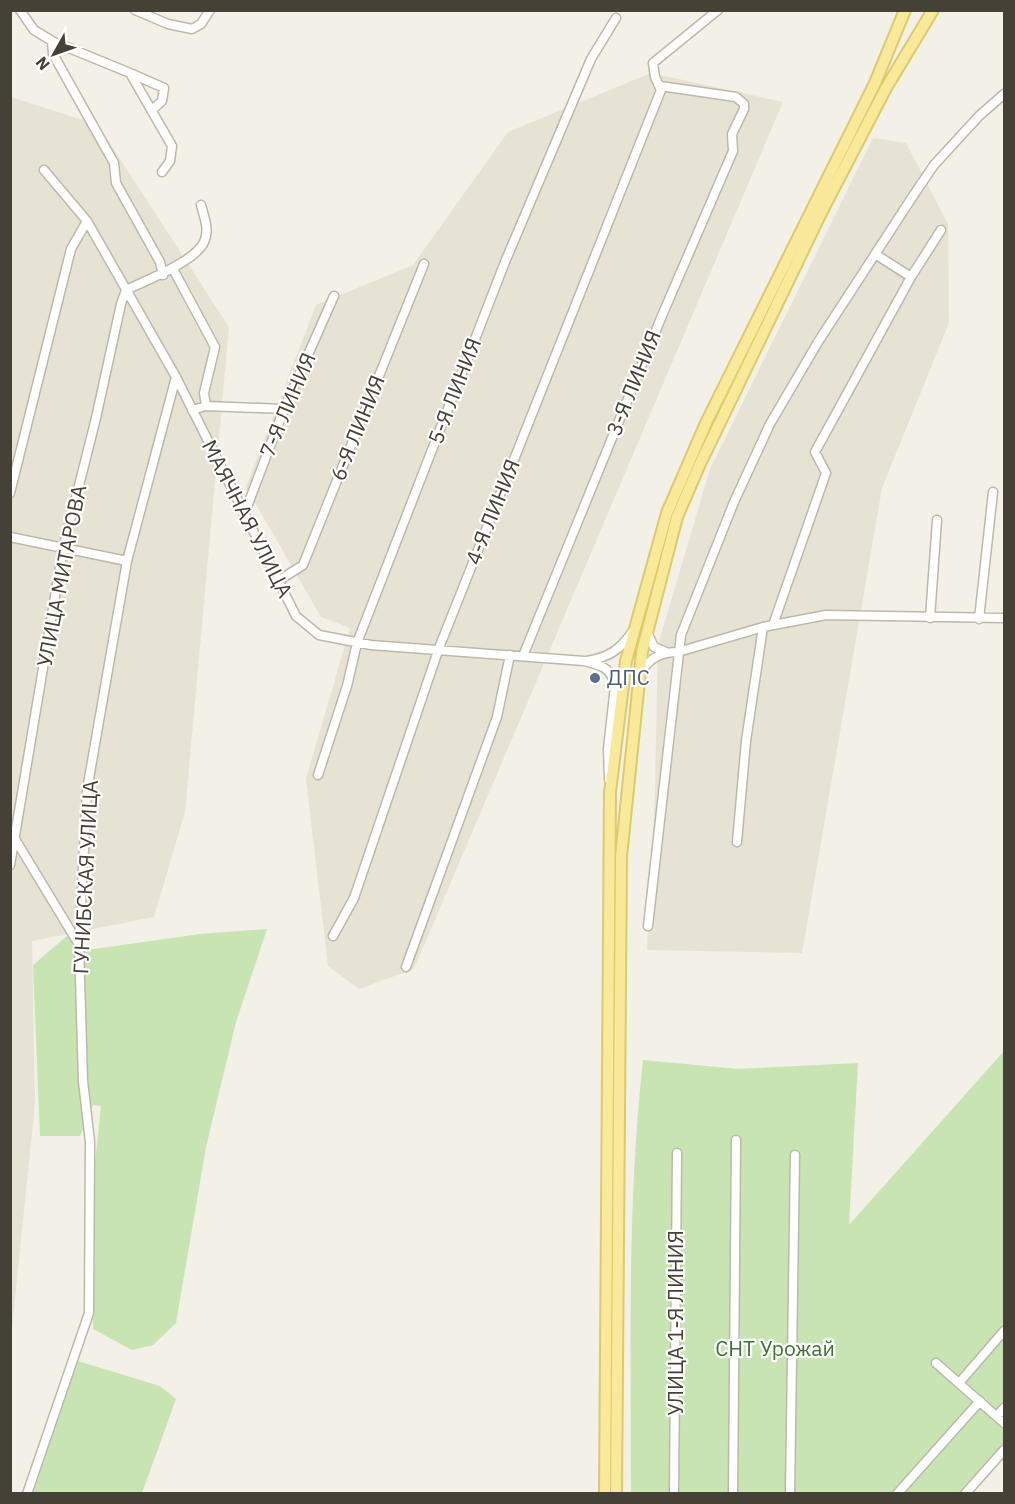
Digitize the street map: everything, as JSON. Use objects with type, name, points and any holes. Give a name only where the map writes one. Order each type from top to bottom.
[{"type":"main road","points":[[605,1494],[610,771],[632,631],[667,513],[706,423],[875,83],[905,10]]},
{"type":"main road","points":[[616,1494],[621,857],[639,674],[646,632],[677,517],[699,465],[822,211],[886,88],[933,10]]},
{"type":"street","points":[[20,10],[34,30],[52,40],[164,88],[162,101],[152,110]]},
{"type":"street","points":[[135,10],[168,24],[192,29],[201,24],[210,10]]},
{"type":"street","points":[[661,88],[655,78],[653,63],[718,10]]},
{"type":"street","name":"5-Я ЛИНИЯ","points":[[318,775],[347,686],[357,643],[505,262],[591,59],[616,18]]},
{"type":"street","points":[[52,40],[53,54],[114,163],[116,183],[160,262],[163,275]]},
{"type":"street","points":[[130,73],[172,146],[170,161],[162,172]]},
{"type":"street","name":"3-Я ЛИНИЯ","points":[[523,656],[661,318],[733,151],[732,134],[744,104],[736,97],[661,88]]},
{"type":"street","name":"4-Я ЛИНИЯ","points":[[333,936],[354,898],[439,648],[661,88]]},
{"type":"street","points":[[648,926],[678,652],[681,635],[713,552],[770,424],[818,342],[934,165],[979,116],[1005,94]]},
{"type":"street","name":"МАЯЧНАЯ УЛИЦА","points":[[44,170],[87,220],[176,377],[296,616],[306,627],[320,635],[357,643],[584,661]]},
{"type":"street","points":[[126,290],[173,269],[204,242],[206,224],[201,205]]},
{"type":"street","points":[[10,493],[71,249],[87,220]]},
{"type":"street","points":[[773,625],[826,473],[814,452],[911,277],[941,230]]},
{"type":"street","points":[[875,254],[911,277]]},
{"type":"street","name":"6-Я ЛИНИЯ","points":[[278,581],[303,565],[424,264]]},
{"type":"street","points":[[173,269],[184,294],[214,342],[204,393],[206,406]]},
{"type":"street","name":"УЛИЦА МИТАРОВА","points":[[10,865],[63,549],[126,290]]},
{"type":"street","name":"7-Я ЛИНИЯ","points":[[244,515],[284,409],[334,296]]},
{"type":"street","name":"ГУНИБСКАЯ УЛИЦА","points":[[27,1494],[89,1313],[90,1142],[82,1081],[79,944],[87,790],[127,561],[176,377]]},
{"type":"street","points":[[192,410],[206,406],[284,409]]},
{"type":"street","points":[[979,619],[993,492]]},
{"type":"street","points":[[930,618],[937,520]]},
{"type":"street","points":[[10,537],[127,561]]},
{"type":"street","points":[[646,632],[654,647],[666,652],[678,652],[763,627],[826,615],[1005,618]]},
{"type":"street","points":[[737,842],[746,741],[763,627]]},
{"type":"street","points":[[584,661],[607,657],[625,643],[632,631]]},
{"type":"street","points":[[639,674],[645,664],[666,652]]},
{"type":"street","points":[[406,967],[497,717],[510,655]]},
{"type":"street","points":[[584,661],[604,667],[614,676],[615,686],[607,761],[610,792]]},
{"type":"street","points":[[15,838],[79,944]]},
{"type":"street","points":[[733,1494],[736,1140]]},
{"type":"street","name":"УЛИЦА 1-Я ЛИНИЯ","points":[[674,1494],[677,1153]]},
{"type":"street","points":[[790,1494],[795,1155]]},
{"type":"street","points":[[959,1383],[1005,1331]]},
{"type":"street","points":[[936,1363],[1005,1424]]},
{"type":"street","points":[[897,1494],[980,1401]]},
{"type":"street","points":[[997,1416],[1005,1408]]},
{"type":"street","points":[[965,1494],[1003,1454]]},
{"type":"shaded area","points":[[651,73],[783,102],[414,969],[359,989],[328,966],[306,779],[350,628],[321,617],[246,487],[316,305],[413,265],[508,132]]},
{"type":"shaded area","points":[[11,97],[98,125],[229,327],[185,812],[154,917],[32,941],[35,1103],[11,1338]]},
{"type":"shaded area","points":[[873,138],[906,143],[948,224],[949,323],[882,488],[802,953],[647,950],[655,792],[658,645],[710,469]]},
{"type":"green space","points":[[267,929],[236,1022],[206,1147],[176,1323],[153,1345],[132,1350],[93,1329],[95,1163],[101,1106],[93,1105],[80,1136],[40,1136],[33,965],[67,936],[87,950],[200,934]]},
{"type":"green space","name":"СНТ Урожай","points":[[1004,1051],[1004,1458],[972,1493],[631,1494],[632,1222],[643,1060],[738,1069],[858,1063],[849,1225]]},
{"type":"green space","points":[[78,1361],[160,1386],[176,1399],[142,1493],[33,1493]]},
{"type":"place","name":"ДПС","points":[[595,678]]}]
